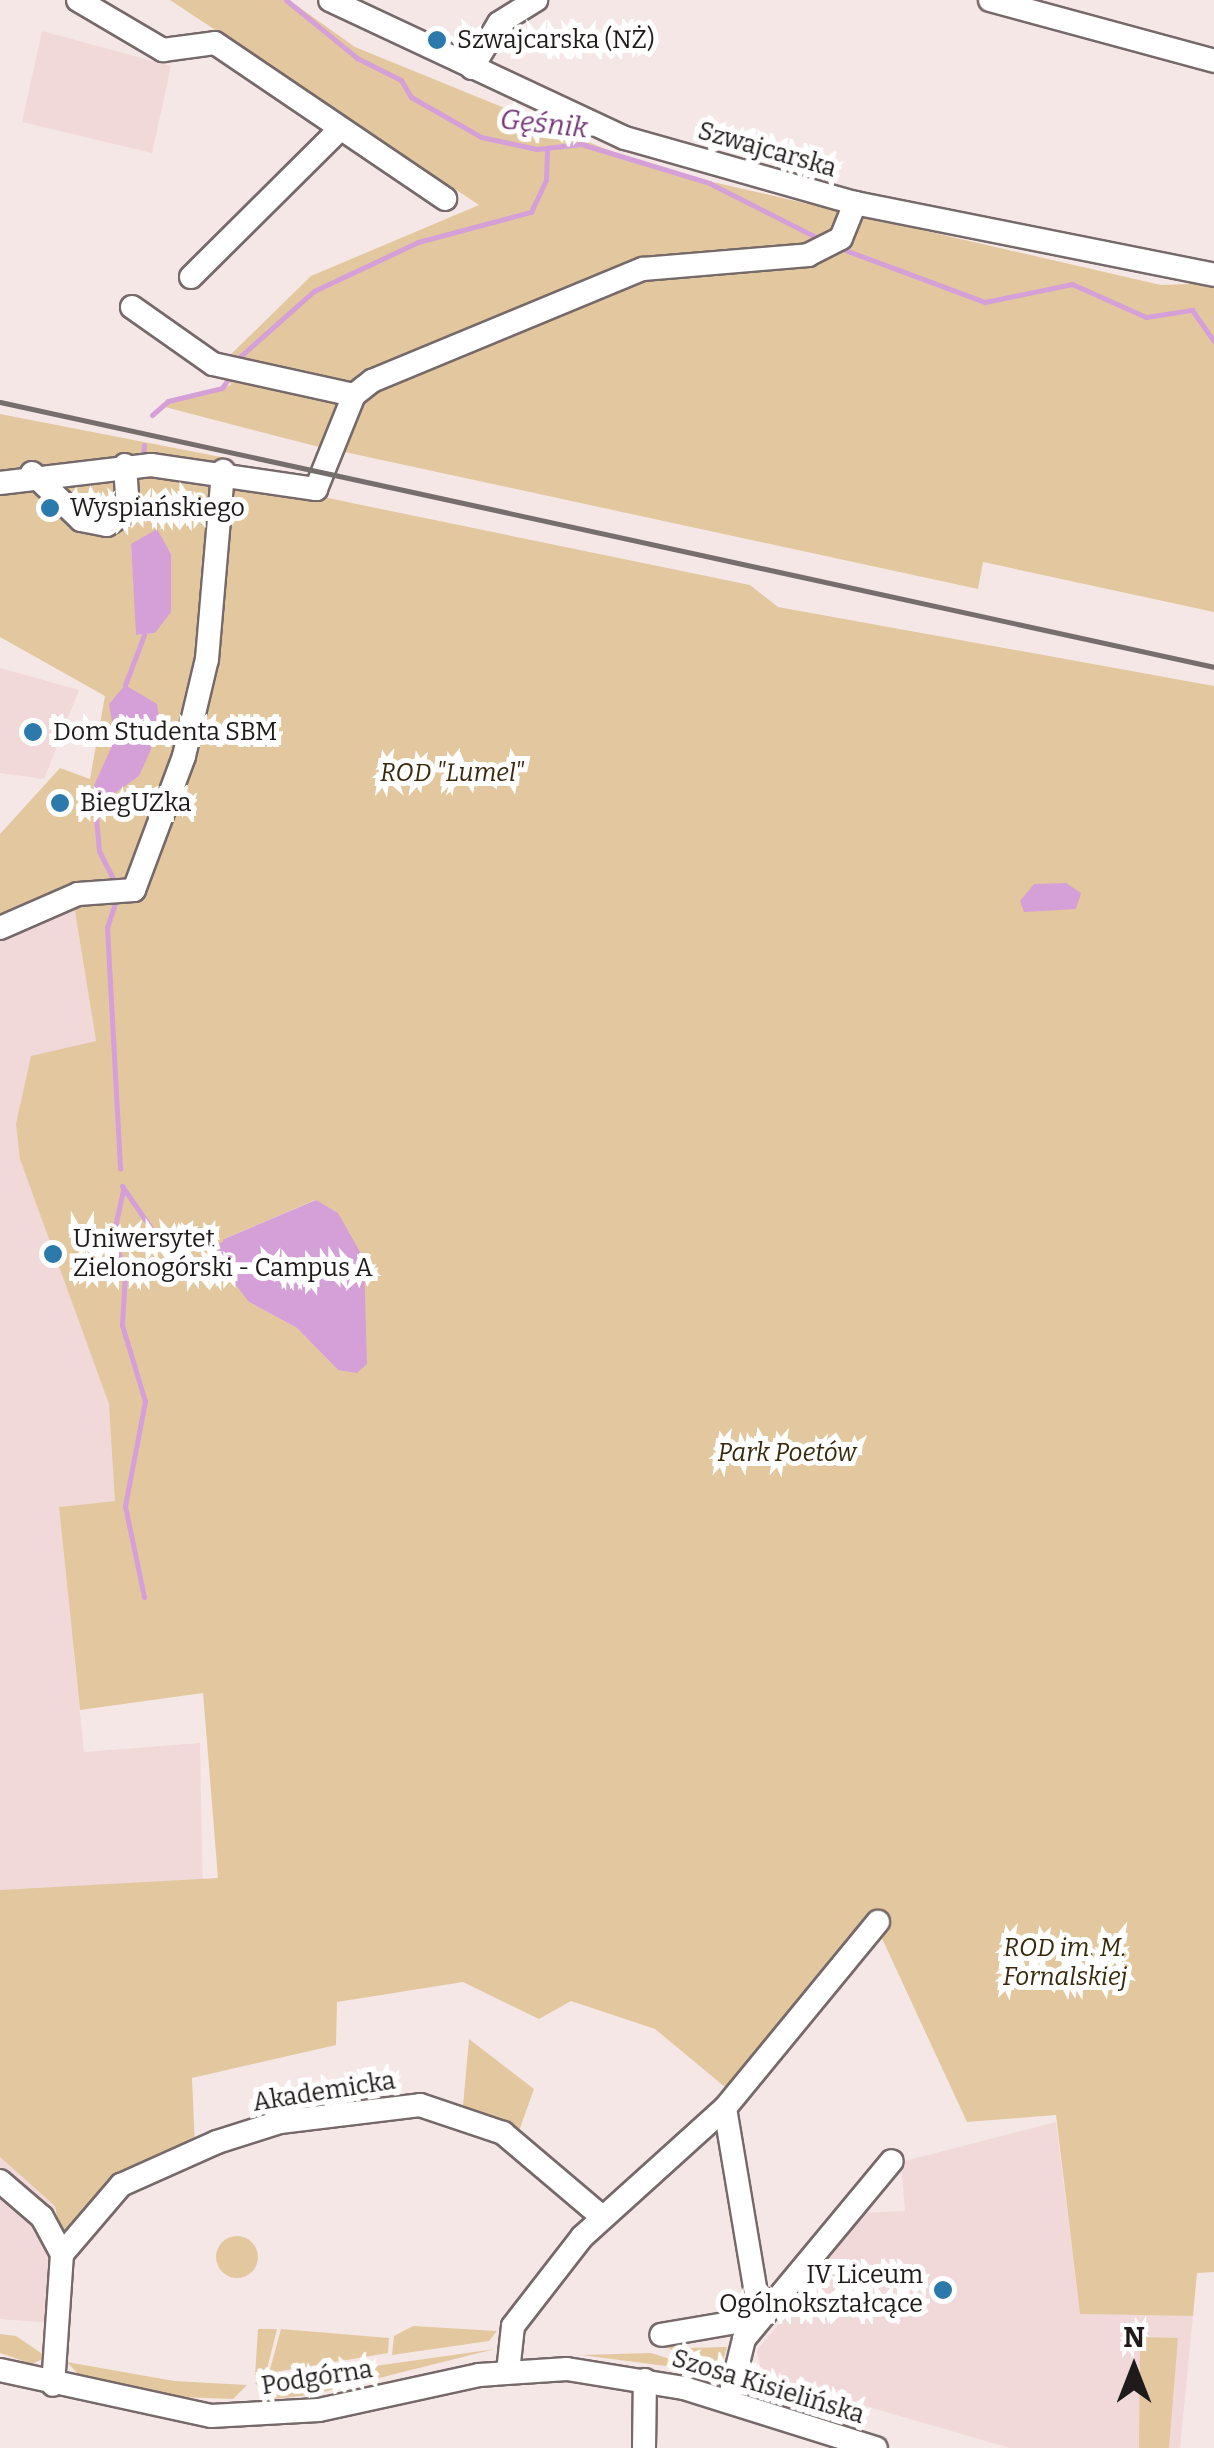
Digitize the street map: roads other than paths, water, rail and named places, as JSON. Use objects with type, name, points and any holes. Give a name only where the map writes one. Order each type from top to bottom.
[{"type":"street","points":[[78,0],[163,50],[214,43],[445,199]]},
{"type":"street","name":"Szwajcarska","points":[[330,0],[608,133],[856,203],[1214,274]]},
{"type":"street","points":[[472,68],[499,23],[536,0]]},
{"type":"street","points":[[990,0],[1214,61]]},
{"type":"street","points":[[191,277],[340,130]]},
{"type":"street","points":[[132,308],[231,369],[354,396],[643,269],[808,255],[841,238],[856,203]]},
{"type":"street","points":[[0,483],[32,472],[125,465],[223,471],[316,489],[354,396]]},
{"type":"street","points":[[32,472],[81,520],[108,525],[128,510],[125,465]]},
{"type":"street","points":[[0,928],[60,900],[123,890],[184,756],[207,659],[223,471]]},
{"type":"street","points":[[508,2372],[513,2326],[602,2217],[725,2108],[878,1922]]},
{"type":"street","name":"Akademicka","points":[[62,2254],[120,2185],[218,2142],[280,2122],[420,2106],[512,2139],[602,2217]]},
{"type":"street","points":[[725,2108],[760,2318]]},
{"type":"street","points":[[729,2400],[739,2350],[760,2318],[892,2161]]},
{"type":"street","points":[[0,2181],[42,2217],[62,2254],[53,2385]]},
{"type":"street","name":"Szosa Kisielińska","points":[[662,2335],[760,2318]]},
{"type":"street","name":"Podgórna","points":[[0,2370],[172,2411],[262,2416],[508,2372],[645,2380]]},
{"type":"street","points":[[644,2448],[645,2380]]},
{"type":"street","name":"Szosa Kisielińska","points":[[645,2380],[729,2400],[876,2448]]},
{"type":"waterway","name":"Gęśnik","points":[[286,0],[357,58],[401,80],[411,97],[481,137],[537,149],[581,144],[709,183],[820,239]]},
{"type":"waterway","points":[[234,362],[314,291],[418,242],[531,212],[546,180],[547,148]]},
{"type":"waterway","name":"Gęśnik","points":[[837,247],[985,302],[1072,284],[1146,317],[1192,310],[1214,341]]},
{"type":"waterway","points":[[152,415],[168,401],[222,388],[232,373]]},
{"type":"waterway","points":[[143,456],[144,445]]},
{"type":"waterway","points":[[125,685],[144,635]]},
{"type":"waterway","points":[[95,807],[99,851],[116,884]]},
{"type":"waterway","points":[[116,900],[107,927],[120,1169]]},
{"type":"waterway","points":[[122,1186],[153,1231],[221,1245]]},
{"type":"waterway","points":[[123,1190],[113,1236],[125,1273],[122,1325],[145,1401],[125,1506],[144,1597]]},
{"type":"railway","points":[[0,402],[1214,667]]},
{"type":"place","name":"Szwajcarska (NŻ)","points":[[437,40]]},
{"type":"place","name":"Wyspiańskiego","points":[[50,508]]},
{"type":"place","name":"Dom Studenta SBM","points":[[33,732]]},
{"type":"place","name":"BiegUZka","points":[[60,803]]},
{"type":"place","name":"Uniwersytet Zielonogórski - Campus A","points":[[53,1254]]},
{"type":"place","name":"IV Liceum Ogólnokształcące","points":[[943,2290]]},
{"type":"park label","name":"ROD \"Lumel\"","points":[[452,773]]},
{"type":"park label","name":"Park Poetów","points":[[787,1453]]},
{"type":"park label","name":"ROD im. M. Fornalskiej","points":[[1065,1964]]}]
